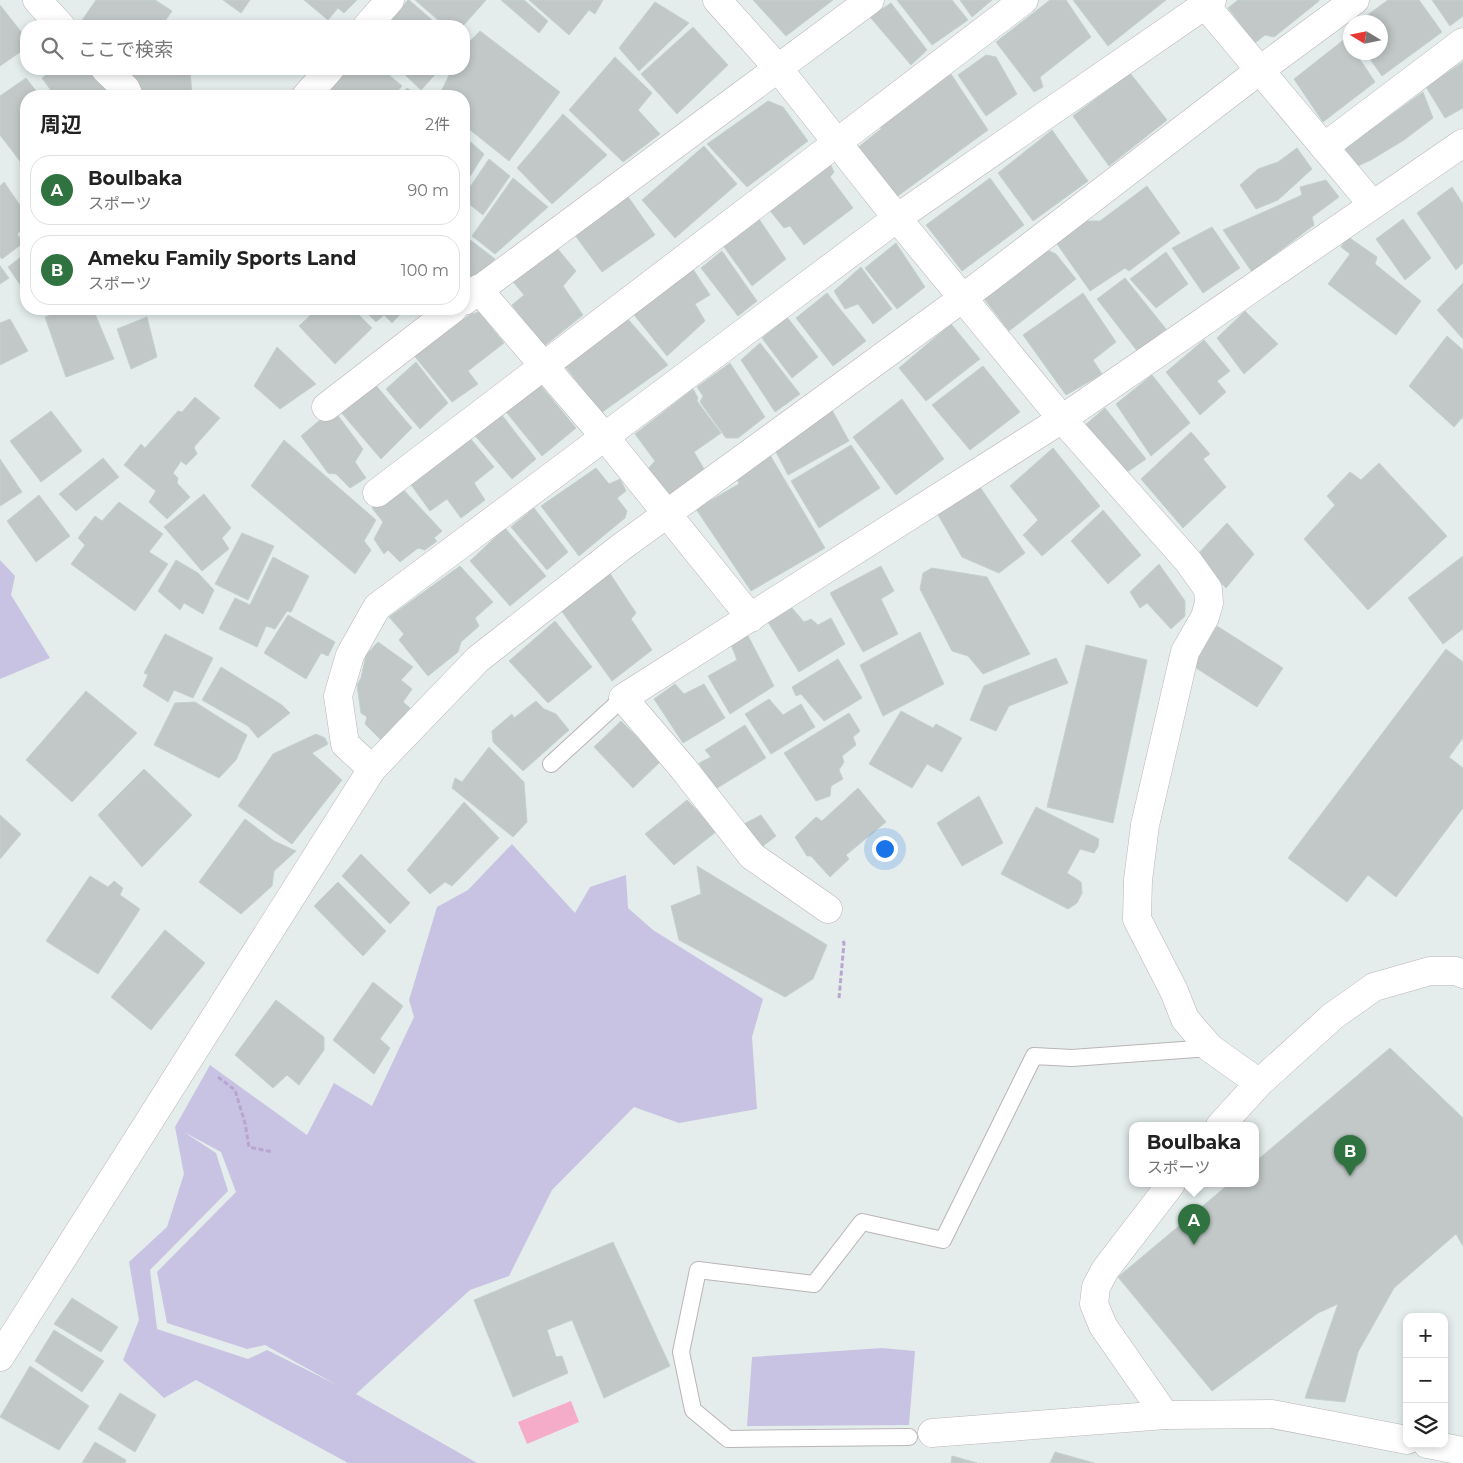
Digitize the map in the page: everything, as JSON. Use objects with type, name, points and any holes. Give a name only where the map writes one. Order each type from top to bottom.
[{"type":"street","points":[[37,0],[55,20]]},
{"type":"street","points":[[372,20],[390,0]]},
{"type":"street","points":[[717,0],[777,67],[897,218],[1062,419],[1188,561],[1208,589],[1209,603],[1204,617],[1185,652],[1145,825],[1138,880],[1137,919],[1174,991],[1186,1019],[1210,1048],[1259,1083]]},
{"type":"street","points":[[470,294],[870,0]]},
{"type":"street","points":[[377,493],[1024,0]]},
{"type":"street","points":[[0,1357],[372,769],[478,659],[620,548],[963,298],[1260,70],[1355,0]]},
{"type":"street","points":[[372,769],[344,744],[338,696],[350,655],[377,607],[897,218],[1206,2],[1372,204]]},
{"type":"street","points":[[1324,147],[1463,42]]},
{"type":"street","points":[[111,75],[126,90]]},
{"type":"street","points":[[311,90],[325,75]]},
{"type":"street","points":[[828,909],[752,856],[683,768],[624,698],[1062,419],[1463,143]]},
{"type":"street","points":[[470,302],[545,365],[750,618]]},
{"type":"street","points":[[326,408],[444,315]]},
{"type":"street","points":[[1224,1122],[1259,1083],[1333,1016],[1374,987],[1430,971],[1456,971],[1463,974]]},
{"type":"street","points":[[1165,1415],[1104,1326],[1094,1304],[1096,1287],[1105,1270],[1170,1187]]},
{"type":"street","points":[[921,1435],[1165,1415],[1272,1414],[1403,1439]]},
{"type":"street","points":[[1448,1448],[1463,1451]]},
{"type":"lane","points":[[552,764],[624,698]]},
{"type":"lane","points":[[921,1435],[728,1439],[693,1410],[682,1352],[698,1270],[814,1284],[862,1222],[943,1240],[1034,1056],[1072,1058],[1210,1048]]},
{"type":"path","points":[[828,909],[844,943],[839,998]]},
{"type":"path","points":[[213,1073],[235,1090],[245,1123],[249,1147],[273,1152]]},
{"type":"shaded area","points":[[0,560],[15,576],[11,595],[50,658],[0,679]]},
{"type":"shaded area","points":[[512,844],[575,913],[590,887],[626,875],[628,908],[653,930],[763,999],[752,1037],[757,1109],[679,1123],[634,1107],[552,1190],[509,1276],[470,1290],[356,1394],[477,1463],[348,1463],[196,1380],[164,1398],[123,1360],[139,1320],[129,1262],[167,1227],[184,1174],[175,1127],[210,1065],[307,1135],[334,1083],[372,1106],[414,1017],[409,1000],[437,907],[468,890]],"holes":[[[184,1132],[221,1152],[236,1192],[157,1272],[167,1323],[247,1349],[265,1345],[337,1385],[267,1350],[248,1359],[157,1329],[150,1270],[228,1191],[216,1153]]]},
{"type":"shaded area","points":[[882,1348],[915,1351],[909,1425],[747,1426],[752,1357]]},
{"type":"shaded area","points":[[571,1401],[579,1422],[527,1444],[518,1422]]},
{"type":"building","points":[[96,0],[155,0],[172,11],[166,20],[82,20]]},
{"type":"building","points":[[223,0],[250,0],[241,13]]},
{"type":"building","points":[[304,0],[357,0],[344,13],[338,8],[328,20]]},
{"type":"building","points":[[409,0],[432,20],[390,20]]},
{"type":"building","points":[[415,0],[486,0],[468,20],[438,20]]},
{"type":"building","points":[[501,0],[524,0],[548,21],[539,33]]},
{"type":"building","points":[[529,0],[603,0],[595,14],[589,10],[569,35]]},
{"type":"building","points":[[753,0],[833,0],[786,36]]},
{"type":"building","points":[[897,0],[952,0],[968,20],[932,45]]},
{"type":"building","points":[[960,0],[992,0],[972,17]]},
{"type":"building","points":[[1050,0],[1066,0],[1091,37],[1040,77],[1043,87],[1034,92],[996,42]]},
{"type":"building","points":[[1073,0],[1166,0],[1108,46]]},
{"type":"building","points":[[1238,0],[1319,1],[1274,37],[1265,35],[1255,43],[1228,8]]},
{"type":"building","points":[[1388,0],[1419,0],[1442,32],[1382,76],[1371,60],[1388,60],[1388,15],[1368,15]]},
{"type":"building","points":[[1432,0],[1463,0],[1463,16],[1450,26]]},
{"type":"building","points":[[655,2],[689,23],[639,71],[619,48]]},
{"type":"building","points":[[891,3],[927,50],[911,65],[870,17]]},
{"type":"building","points":[[0,5],[20,30],[20,52],[0,66]]},
{"type":"building","points":[[693,27],[728,65],[677,114],[641,74]]},
{"type":"building","points":[[480,31],[560,92],[509,161],[470,130],[470,90],[442,90],[449,75],[470,75],[470,41]]},
{"type":"building","points":[[1343,40],[1343,60],[1360,60],[1375,82],[1323,122],[1294,79]]},
{"type":"building","points":[[986,55],[996,57],[1017,94],[986,116],[958,75]]},
{"type":"building","points":[[615,57],[652,93],[638,110],[660,134],[623,162],[569,110]]},
{"type":"building","points":[[1463,62],[1463,108],[1445,118],[1426,87]]},
{"type":"building","points":[[1130,73],[1167,120],[1109,166],[1073,116]]},
{"type":"building","points":[[951,74],[988,130],[895,198],[856,149],[881,129],[880,120],[933,83]]},
{"type":"building","points":[[46,75],[95,75],[106,90],[51,90],[42,78]]},
{"type":"building","points":[[126,75],[190,75],[192,90],[133,90]]},
{"type":"building","points":[[339,75],[389,75],[402,86],[398,90],[326,90]]},
{"type":"building","points":[[405,75],[435,75],[421,90]]},
{"type":"building","points":[[26,78],[35,90],[20,90],[20,161],[0,135],[0,96]]},
{"type":"building","points":[[1423,92],[1433,118],[1404,140],[1371,160],[1351,169],[1340,152]]},
{"type":"building","points":[[768,101],[783,107],[808,141],[747,187],[707,144]]},
{"type":"building","points":[[563,114],[607,155],[552,204],[517,168]]},
{"type":"building","points":[[1052,130],[1088,181],[1033,221],[998,173]]},
{"type":"building","points":[[470,141],[484,154],[470,176]]},
{"type":"building","points":[[704,146],[737,184],[675,238],[642,200]]},
{"type":"building","points":[[1297,148],[1312,169],[1278,200],[1256,209],[1240,185],[1258,169],[1278,162]]},
{"type":"building","points":[[489,159],[510,176],[483,215],[470,205],[470,187]]},
{"type":"building","points":[[829,161],[834,172],[830,177],[853,208],[804,245],[790,226],[784,228],[767,207]]},
{"type":"building","points":[[513,178],[548,207],[495,254],[472,236]]},
{"type":"building","points":[[990,178],[1024,225],[962,271],[926,225]]},
{"type":"building","points":[[1326,180],[1339,197],[1312,217],[1314,225],[1252,272],[1223,230],[1302,195],[1300,187]]},
{"type":"building","points":[[4,182],[20,205],[20,231],[17,234],[20,238],[20,245],[2,259],[0,257],[0,186]]},
{"type":"building","points":[[1147,186],[1180,233],[1129,271],[1125,268],[1090,291],[1057,244],[1081,221],[1100,221]]},
{"type":"building","points":[[1452,187],[1463,204],[1463,263],[1456,270],[1417,213]]},
{"type":"building","points":[[624,191],[655,235],[602,272],[572,231]]},
{"type":"building","points":[[757,216],[786,259],[752,286],[722,244]]},
{"type":"building","points":[[1403,219],[1431,258],[1405,280],[1376,239]]},
{"type":"building","points":[[1212,227],[1240,268],[1203,293],[1172,248]]},
{"type":"building","points":[[1347,236],[1377,257],[1375,264],[1421,301],[1396,335],[1328,284],[1350,254],[1341,247]]},
{"type":"building","points":[[470,240],[495,259],[470,284]]},
{"type":"building","points":[[553,243],[576,271],[563,286],[583,315],[543,347],[512,305],[524,295],[510,278]]},
{"type":"building","points":[[896,243],[925,287],[897,309],[865,268]]},
{"type":"building","points":[[1043,248],[1056,254],[1076,279],[1009,331],[982,296]]},
{"type":"building","points":[[722,251],[757,301],[738,316],[701,268]]},
{"type":"building","points":[[1166,252],[1188,284],[1156,308],[1130,279]]},
{"type":"building","points":[[20,258],[20,284],[8,267]]},
{"type":"building","points":[[0,266],[9,278],[0,284]]},
{"type":"building","points":[[691,266],[710,295],[695,304],[705,321],[667,356],[631,311]]},
{"type":"building","points":[[861,267],[892,309],[873,324],[858,304],[845,309],[834,291]]},
{"type":"building","points":[[1125,278],[1166,329],[1138,352],[1097,299]]},
{"type":"building","points":[[1463,283],[1463,339],[1437,310]]},
{"type":"building","points":[[827,293],[866,341],[833,366],[796,318]]},
{"type":"building","points":[[1083,293],[1116,342],[1093,360],[1102,374],[1066,395],[1023,335]]},
{"type":"building","points":[[1245,311],[1278,344],[1244,374],[1217,338]]},
{"type":"building","points":[[479,312],[504,343],[468,371],[478,384],[452,402],[412,353],[445,328],[449,330],[471,314]]},
{"type":"building","points":[[50,315],[96,315],[114,359],[66,377],[45,317]]},
{"type":"building","points":[[311,315],[359,315],[372,328],[335,364],[299,326]]},
{"type":"building","points":[[369,315],[384,315],[376,322]]},
{"type":"building","points":[[384,315],[399,315],[392,323]]},
{"type":"building","points":[[147,317],[157,357],[131,369],[117,329]]},
{"type":"building","points":[[787,317],[818,357],[792,378],[762,338]]},
{"type":"building","points":[[627,318],[668,365],[601,413],[565,366]]},
{"type":"building","points":[[10,319],[28,351],[0,365],[0,323]]},
{"type":"building","points":[[951,324],[980,359],[926,401],[899,368]]},
{"type":"building","points":[[1447,336],[1463,350],[1463,417],[1454,427],[1409,386]]},
{"type":"building","points":[[1204,340],[1230,371],[1217,381],[1226,392],[1200,415],[1166,372]]},
{"type":"building","points":[[760,343],[800,394],[775,412],[741,360]]},
{"type":"building","points":[[277,347],[316,384],[280,409],[254,386]]},
{"type":"building","points":[[416,362],[448,403],[420,429],[386,389]]},
{"type":"building","points":[[730,363],[765,417],[738,438],[726,438],[700,402],[703,396],[697,387]]},
{"type":"building","points":[[983,366],[1020,412],[970,450],[932,405]]},
{"type":"building","points":[[1152,375],[1190,423],[1151,456],[1116,404]]},
{"type":"building","points":[[537,381],[576,428],[542,456],[502,407]]},
{"type":"building","points":[[373,382],[412,428],[381,459],[339,410]]},
{"type":"building","points":[[693,389],[698,398],[697,401],[721,433],[694,452],[704,469],[666,498],[646,471],[655,461],[635,434]]},
{"type":"building","points":[[195,397],[220,418],[194,447],[197,454],[186,465],[181,461],[173,473],[178,478],[177,483],[190,497],[167,519],[149,502],[156,491],[124,465],[141,444],[145,448],[178,411],[182,412]]},
{"type":"building","points":[[902,399],[944,459],[896,495],[853,437]]},
{"type":"building","points":[[1105,408],[1146,459],[1123,475],[1084,426]]},
{"type":"building","points":[[333,409],[363,449],[355,462],[366,478],[350,488],[336,474],[328,473],[301,436]]},
{"type":"building","points":[[498,410],[536,459],[512,479],[471,431]]},
{"type":"building","points":[[832,410],[849,441],[788,475],[774,448]]},
{"type":"building","points":[[51,411],[82,451],[41,482],[10,441]]},
{"type":"building","points":[[1191,432],[1210,454],[1203,459],[1226,487],[1183,528],[1141,479]]},
{"type":"building","points":[[470,438],[494,467],[474,483],[485,500],[461,518],[447,499],[430,511],[409,482]]},
{"type":"building","points":[[284,440],[376,520],[364,541],[371,550],[355,574],[251,486]]},
{"type":"building","points":[[851,445],[880,488],[819,528],[791,481]]},
{"type":"building","points":[[1053,448],[1100,506],[1042,556],[1023,535],[1038,520],[1010,486]]},
{"type":"building","points":[[770,455],[825,548],[751,591],[696,509],[739,484],[736,476]]},
{"type":"building","points":[[103,458],[119,477],[76,511],[59,494]]},
{"type":"building","points":[[0,459],[22,492],[0,506]]},
{"type":"building","points":[[1379,463],[1447,536],[1368,610],[1304,539],[1335,505],[1327,496],[1350,472],[1361,480]]},
{"type":"building","points":[[596,468],[609,484],[620,479],[626,491],[617,498],[627,511],[625,518],[579,556],[541,506]]},
{"type":"building","points":[[399,485],[442,531],[434,538],[437,541],[425,550],[418,548],[400,562],[388,550],[384,554],[374,539],[383,522],[372,508]]},
{"type":"building","points":[[980,487],[1025,553],[999,573],[962,557],[937,513]]},
{"type":"building","points":[[204,494],[231,528],[222,538],[229,549],[202,571],[164,527]]},
{"type":"building","points":[[39,495],[70,536],[36,562],[7,521]]},
{"type":"building","points":[[119,502],[163,534],[149,552],[168,564],[135,611],[71,564],[85,545],[78,538],[95,516],[102,521]]},
{"type":"building","points":[[534,508],[568,552],[547,570],[511,527]]},
{"type":"building","points":[[1103,510],[1141,555],[1108,584],[1071,541]]},
{"type":"building","points":[[1227,523],[1254,554],[1226,588],[1196,556]]},
{"type":"building","points":[[505,528],[546,576],[510,606],[470,561]]},
{"type":"building","points":[[242,533],[274,546],[248,600],[215,584]]},
{"type":"building","points":[[1463,556],[1463,629],[1443,644],[1408,598]]},
{"type":"building","points":[[273,557],[309,576],[291,612],[287,611],[275,629],[266,626],[257,647],[219,629],[235,598],[250,605]]},
{"type":"building","points":[[176,560],[198,573],[214,590],[203,614],[184,603],[180,610],[158,591]]},
{"type":"building","points":[[1159,564],[1185,601],[1185,616],[1171,629],[1147,603],[1140,608],[1130,592]]},
{"type":"building","points":[[460,566],[493,602],[475,618],[479,626],[461,642],[458,652],[428,676],[399,640],[404,634],[389,617]]},
{"type":"building","points":[[881,566],[894,591],[881,599],[898,634],[863,652],[830,593]]},
{"type":"building","points":[[932,568],[987,577],[1030,654],[983,674],[968,656],[952,651],[920,589],[923,573]]},
{"type":"building","points":[[607,569],[636,613],[631,619],[652,650],[612,681],[558,606]]},
{"type":"building","points":[[792,608],[804,622],[811,619],[818,625],[831,618],[845,644],[799,672],[768,622]]},
{"type":"building","points":[[288,615],[335,642],[328,656],[321,653],[306,679],[264,653]]},
{"type":"building","points":[[555,621],[592,667],[548,703],[509,661]]},
{"type":"building","points":[[1217,626],[1283,668],[1257,707],[1193,666]]},
{"type":"building","points":[[746,632],[774,686],[730,714],[708,676],[737,660],[730,642]]},
{"type":"building","points":[[920,632],[944,684],[883,716],[860,665]]},
{"type":"building","points":[[165,634],[213,658],[193,698],[174,690],[168,702],[143,686],[148,675],[144,673]]},
{"type":"building","points":[[378,642],[413,667],[401,680],[412,689],[403,702],[410,708],[382,741],[365,724],[367,717],[361,713],[357,685],[361,678],[366,655]]},
{"type":"building","points":[[1086,645],[1147,660],[1113,823],[1047,807]]},
{"type":"building","points":[[1446,649],[1463,662],[1463,738],[1449,757],[1463,768],[1463,808],[1396,897],[1368,875],[1347,902],[1288,858]]},
{"type":"building","points":[[1056,658],[1068,683],[1009,706],[996,731],[970,720],[984,686]]},
{"type":"building","points":[[838,659],[862,698],[824,721],[801,694],[796,696],[792,687]]},
{"type":"building","points":[[221,667],[282,705],[290,713],[258,738],[248,726],[202,700]]},
{"type":"building","points":[[675,684],[684,694],[704,684],[725,718],[683,743],[654,699]]},
{"type":"building","points":[[86,691],[137,733],[72,802],[26,760]]},
{"type":"building","points":[[769,699],[783,715],[801,704],[815,727],[771,754],[745,714]]},
{"type":"building","points":[[536,701],[544,709],[556,714],[569,730],[523,771],[493,742],[492,731],[512,714],[514,718]]},
{"type":"building","points":[[195,702],[247,735],[236,760],[219,778],[154,745],[175,703]]},
{"type":"building","points":[[901,711],[933,728],[936,724],[962,738],[942,772],[927,764],[912,788],[869,764]]},
{"type":"building","points":[[849,713],[860,731],[853,737],[856,745],[842,756],[844,762],[839,770],[843,779],[831,786],[830,796],[816,801],[784,753]]},
{"type":"building","points":[[621,721],[661,761],[633,788],[594,747]]},
{"type":"building","points":[[745,725],[766,758],[714,790],[699,763],[711,757],[705,750]]},
{"type":"building","points":[[316,734],[325,738],[328,744],[312,753],[342,780],[292,844],[238,806],[273,754]]},
{"type":"building","points":[[489,747],[524,782],[527,822],[513,837],[452,788],[455,778],[462,782]]},
{"type":"building","points":[[144,769],[192,815],[142,867],[98,815]]},
{"type":"building","points":[[858,788],[886,822],[846,855],[849,859],[830,877],[811,856],[807,856],[795,837],[816,817],[822,821]]},
{"type":"building","points":[[979,796],[1003,843],[962,866],[937,823]]},
{"type":"building","points":[[687,800],[717,831],[674,865],[645,834]]},
{"type":"building","points":[[464,802],[499,838],[452,886],[445,882],[430,894],[407,870]]},
{"type":"building","points":[[1036,807],[1099,839],[1098,847],[1094,853],[1080,849],[1067,873],[1081,882],[1082,893],[1077,903],[1068,909],[1001,874]]},
{"type":"building","points":[[0,815],[21,834],[0,859]]},
{"type":"building","points":[[761,815],[776,836],[763,846],[744,824]]},
{"type":"building","points":[[245,819],[274,841],[296,851],[274,871],[272,886],[241,914],[199,882]]},
{"type":"building","points":[[361,854],[410,903],[390,924],[342,876]]},
{"type":"building","points":[[697,866],[827,945],[813,979],[785,997],[679,940],[671,906],[701,894]]},
{"type":"building","points":[[90,876],[108,887],[114,881],[123,888],[120,895],[140,909],[98,974],[46,941]]},
{"type":"building","points":[[338,882],[386,931],[363,956],[314,906]]},
{"type":"building","points":[[165,930],[205,963],[151,1030],[111,997]]},
{"type":"building","points":[[373,982],[403,1006],[380,1039],[390,1048],[374,1074],[333,1040]]},
{"type":"building","points":[[276,1000],[324,1037],[324,1050],[299,1085],[287,1075],[273,1088],[235,1055]]},
{"type":"building","points":[[1390,1048],[1463,1118],[1463,1246],[1456,1234],[1394,1288],[1358,1352],[1345,1402],[1305,1398],[1338,1304],[1318,1313],[1212,1391],[1118,1277],[1225,1187],[1259,1187],[1259,1159]]},
{"type":"building","points":[[613,1242],[670,1366],[604,1398],[572,1320],[547,1330],[556,1357],[562,1356],[568,1373],[513,1397],[474,1300]]},
{"type":"building","points":[[72,1298],[118,1327],[101,1352],[54,1324]]},
{"type":"building","points":[[54,1330],[104,1361],[82,1392],[35,1361]]},
{"type":"building","points":[[30,1366],[89,1406],[59,1450],[0,1417]]},
{"type":"building","points":[[120,1393],[156,1415],[135,1452],[98,1429]]},
{"type":"building","points":[[95,1442],[126,1460],[125,1463],[82,1463]]},
{"type":"building","points":[[1055,1452],[1094,1463],[1050,1463]]},
{"type":"building","points":[[952,1456],[977,1463],[951,1463]]},
{"type":"place","name":"Ameku Family Sports Land","points":[[1350,1176]]},
{"type":"place","name":"Boulbaka","points":[[1194,1245]]}]
